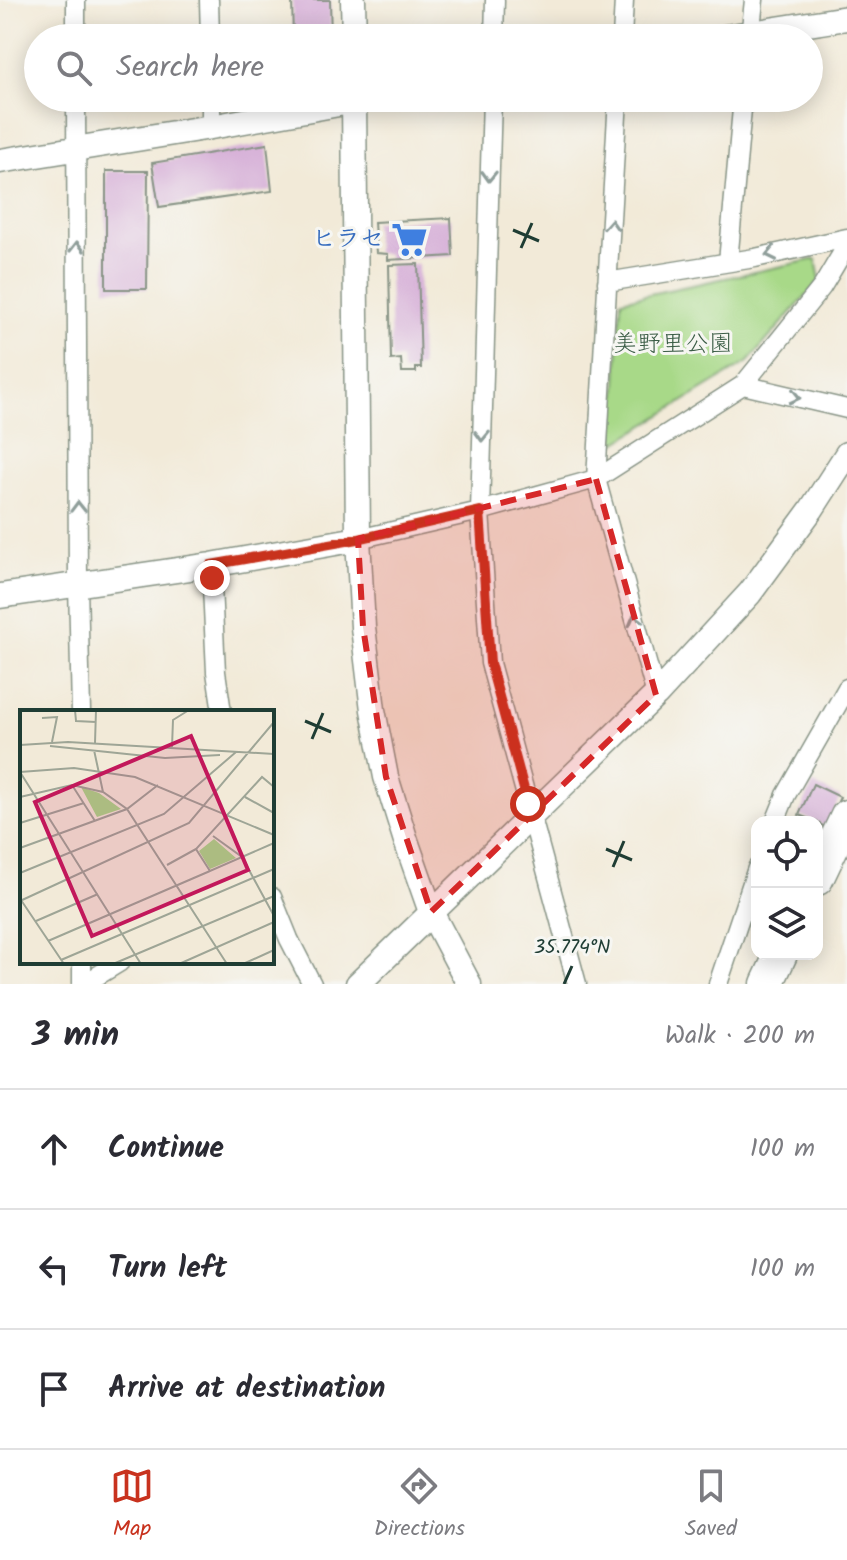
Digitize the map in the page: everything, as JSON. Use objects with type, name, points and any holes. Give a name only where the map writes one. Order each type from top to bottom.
[{"type":"highway","points":[[830,867],[847,816]]},
{"type":"highway","points":[[767,984],[778,960]]},
{"type":"street","points":[[76,0],[76,24]]},
{"type":"street","points":[[209,0],[210,24]]},
{"type":"street","points":[[353,0],[354,24]]},
{"type":"street","points":[[494,24],[495,0]]},
{"type":"street","points":[[623,24],[624,0]]},
{"type":"street","points":[[752,24],[754,0]]},
{"type":"street","points":[[813,24],[847,18]]},
{"type":"street","points":[[76,112],[81,710]]},
{"type":"street","points":[[211,112],[211,127]]},
{"type":"street","points":[[0,161],[291,112]]},
{"type":"street","points":[[360,112],[358,539],[363,627],[373,710],[386,777],[405,838],[431,912],[469,984]]},
{"type":"street","points":[[492,112],[480,511],[490,663],[577,984]]},
{"type":"street","points":[[617,112],[596,479],[656,695]]},
{"type":"street","points":[[728,262],[742,112]]},
{"type":"street","points":[[607,282],[755,258],[847,238]]},
{"type":"street","points":[[0,596],[211,565],[358,539],[480,511],[596,479],[743,385],[822,287],[847,245]]},
{"type":"street","points":[[743,385],[847,409]]},
{"type":"street","points":[[358,984],[656,695],[750,593],[811,510],[847,454]]},
{"type":"street","points":[[211,565],[216,672],[222,710]]},
{"type":"street","points":[[777,816],[786,795],[847,688]]},
{"type":"street","points":[[718,984],[751,886]]},
{"type":"street","points":[[274,902],[312,984]]},
{"type":"street","points":[[82,964],[83,984],[117,964]]},
{"type":"highlighted area","points":[[596,479],[656,695],[431,912],[386,777],[363,627],[358,539]]},
{"type":"green space","name":"美野里公園","points":[[816,259],[820,280],[748,362],[614,444],[621,300]]},
{"type":"building","points":[[292,0],[330,0],[331,24],[293,24]]},
{"type":"building","points":[[267,144],[272,191],[159,207],[152,163]]},
{"type":"building","points":[[106,171],[148,171],[147,289],[106,289]]},
{"type":"building","points":[[451,218],[453,256],[388,260],[388,254],[376,253],[374,222]]},
{"type":"building","points":[[418,264],[421,368],[416,368],[416,372],[402,372],[401,359],[391,360],[389,265]]},
{"type":"building","points":[[813,784],[840,797],[826,828],[823,826],[823,816],[799,815]]},
{"type":"place","name":"ヒラセ","points":[[410,239]]},
{"type":"route","points":[[212,578],[211,565],[358,539],[480,511],[490,663],[528,804]]}]
